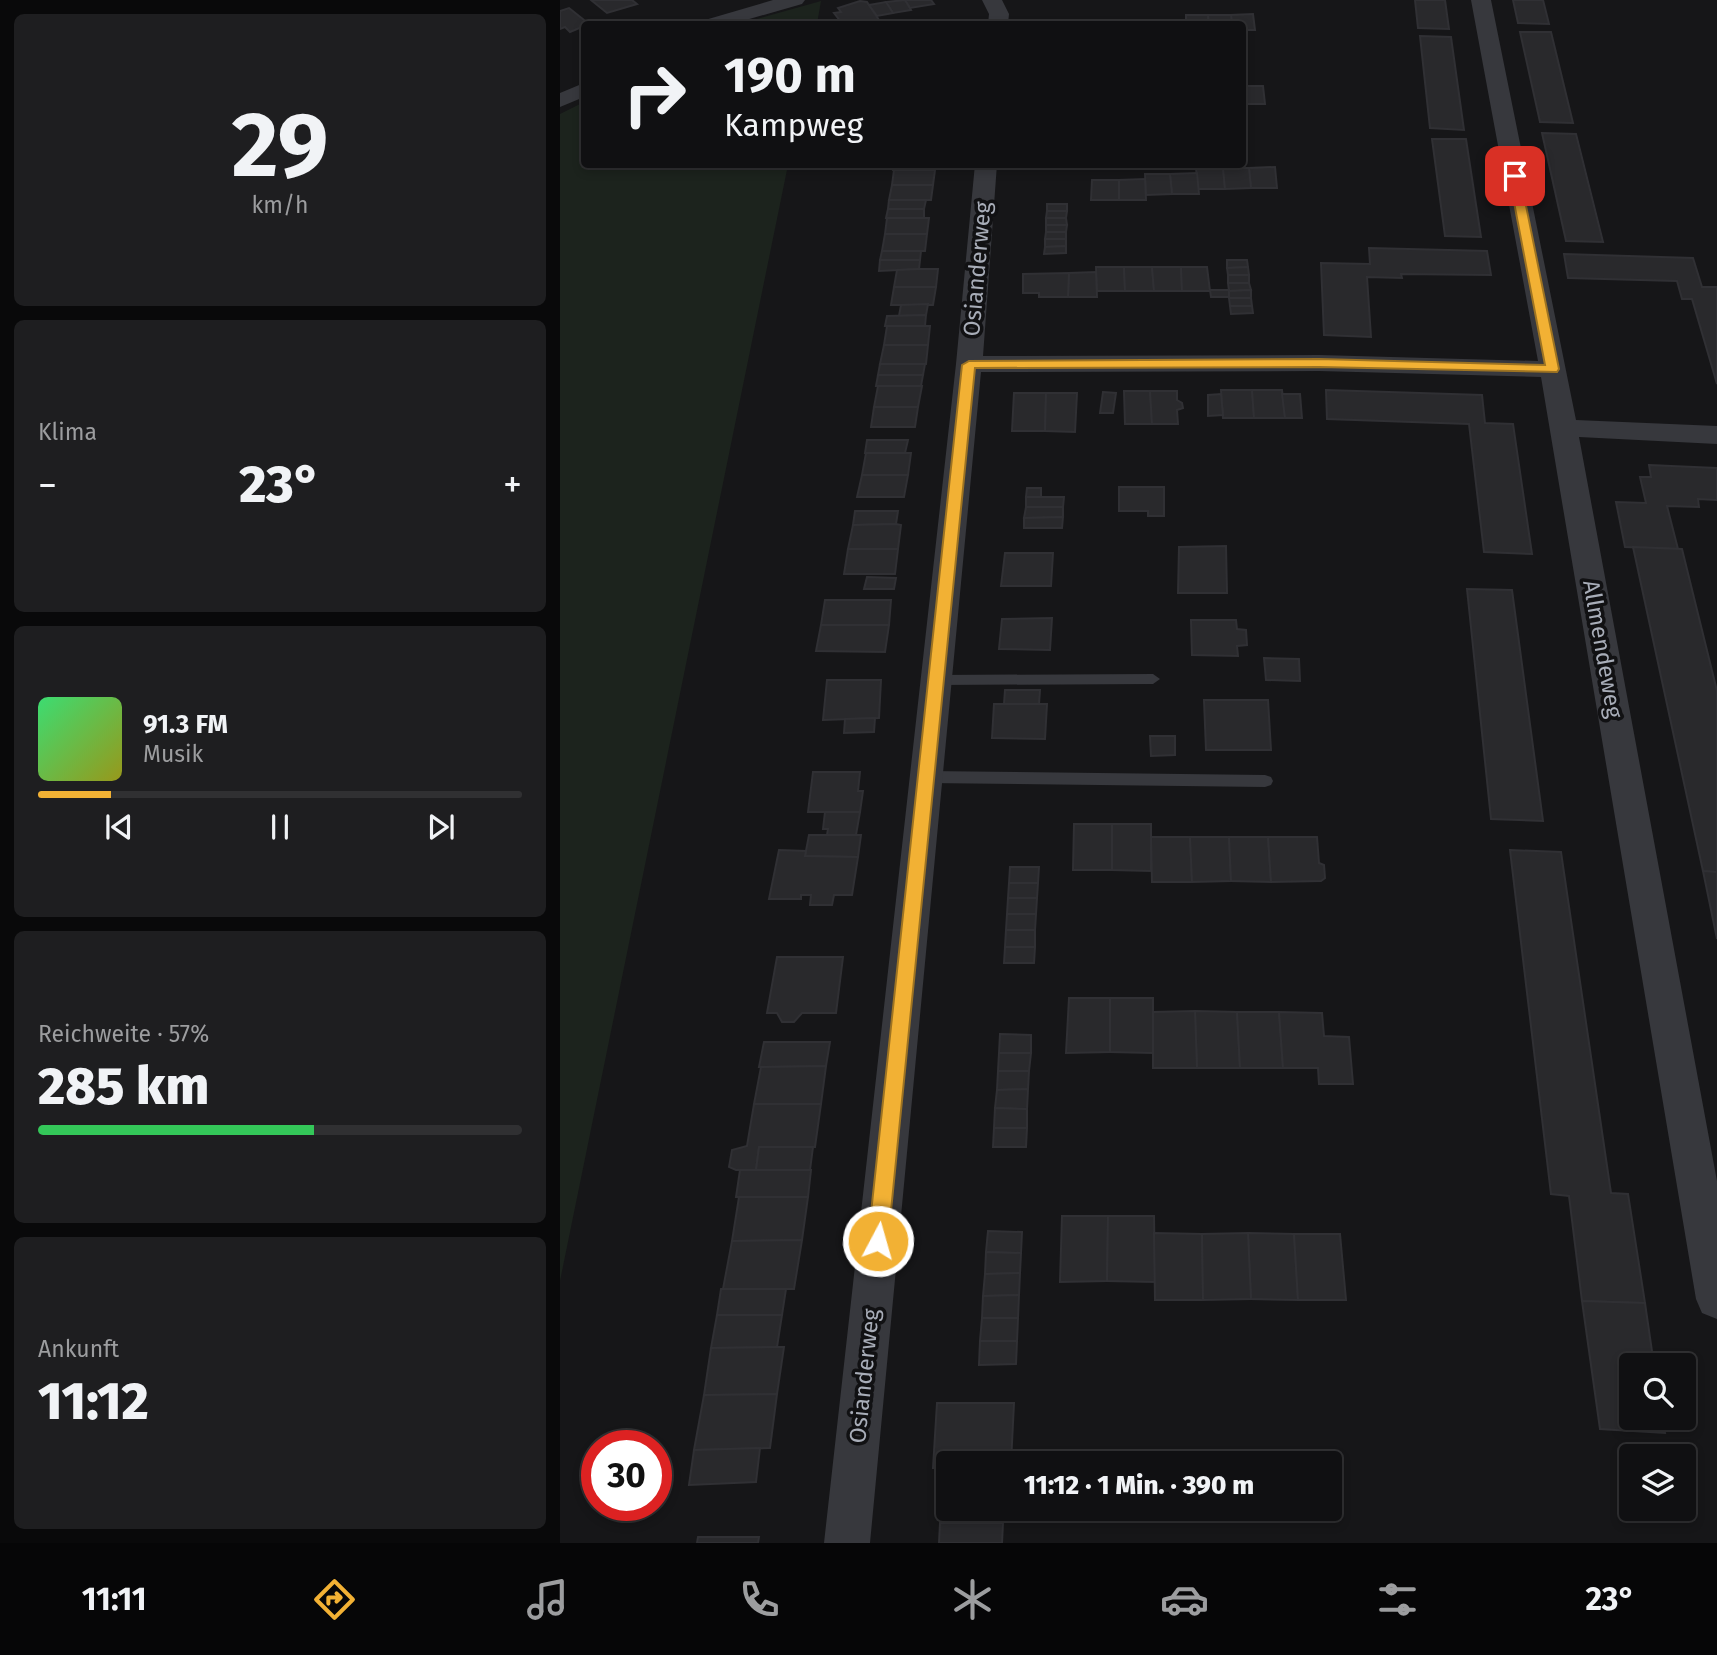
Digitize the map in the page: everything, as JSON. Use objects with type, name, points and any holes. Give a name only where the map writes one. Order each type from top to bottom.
[{"type":"street","points":[[722,21],[794,0]]},
{"type":"street","points":[[992,0],[999,14],[998,21]]},
{"type":"street","name":"Allmendeweg","points":[[1481,0],[1638,840],[1717,1299]]},
{"type":"street","points":[[560,101],[581,90]]},
{"type":"street","name":"Osianderweg","points":[[847,1543],[969,365],[986,168]]},
{"type":"street","points":[[969,365],[1319,363],[1552,369]]},
{"type":"street","points":[[1563,428],[1717,435]]},
{"type":"lane","points":[[936,680],[1153,679]]},
{"type":"lane","points":[[926,777],[1265,781]]},
{"type":"shaded area","points":[[821,1],[818,21],[750,21]]},
{"type":"shaded area","points":[[581,104],[581,168],[787,168],[560,1281],[560,114]]},
{"type":"building","points":[[591,0],[632,0],[637,4],[607,13]]},
{"type":"building","points":[[905,0],[931,0],[934,4],[910,8]]},
{"type":"building","points":[[905,0],[911,10],[893,13],[886,2]]},
{"type":"building","points":[[1415,0],[1445,0],[1449,29],[1418,28]]},
{"type":"building","points":[[1513,0],[1543,0],[1549,24],[1518,23]]},
{"type":"building","points":[[860,1],[867,2],[880,21],[840,21],[834,13],[841,12],[838,8]]},
{"type":"building","points":[[886,2],[893,13],[877,16],[869,5]]},
{"type":"building","points":[[569,8],[585,21],[581,21],[581,27],[570,32],[565,27],[560,29],[560,11]]},
{"type":"building","points":[[1253,14],[1255,30],[1246,30],[1246,21],[1232,21],[1231,15]]},
{"type":"building","points":[[1186,15],[1208,15],[1209,21],[1186,21]]},
{"type":"building","points":[[1208,15],[1231,15],[1232,21],[1209,21]]},
{"type":"building","points":[[1520,32],[1551,32],[1573,123],[1540,122]]},
{"type":"building","points":[[1420,36],[1451,37],[1464,130],[1430,128]]},
{"type":"building","points":[[1246,86],[1263,86],[1265,104],[1246,104]]},
{"type":"building","points":[[1542,133],[1576,134],[1603,242],[1566,241]]},
{"type":"building","points":[[1432,139],[1466,139],[1481,237],[1445,236]]},
{"type":"building","points":[[1275,167],[1277,188],[1251,188],[1249,168]]},
{"type":"building","points":[[893,168],[929,168],[929,170]]},
{"type":"building","points":[[1196,168],[1223,168],[1225,189],[1198,189]]},
{"type":"building","points":[[1223,168],[1249,168],[1251,188],[1225,189]]},
{"type":"building","points":[[894,170],[935,170],[933,185],[892,185]]},
{"type":"building","points":[[1197,173],[1199,194],[1172,194],[1170,174]]},
{"type":"building","points":[[1145,174],[1170,174],[1172,194],[1146,195]]},
{"type":"building","points":[[1145,179],[1146,200],[1119,200],[1119,180]]},
{"type":"building","points":[[1092,180],[1119,180],[1119,200],[1091,200]]},
{"type":"building","points":[[892,185],[933,185],[931,200],[889,200]]},
{"type":"building","points":[[889,200],[926,200],[924,209],[888,209]]},
{"type":"building","points":[[1047,204],[1067,204],[1067,211],[1047,211]]},
{"type":"building","points":[[888,209],[924,209],[924,218],[886,218]]},
{"type":"building","points":[[1047,211],[1067,211],[1066,218],[1046,218]]},
{"type":"building","points":[[887,218],[929,218],[927,234],[885,234]]},
{"type":"building","points":[[1046,218],[1066,218],[1067,225],[1046,225]]},
{"type":"building","points":[[1046,225],[1067,225],[1066,232],[1046,232]]},
{"type":"building","points":[[1046,232],[1066,232],[1066,239],[1045,239]]},
{"type":"building","points":[[885,234],[927,234],[925,251],[882,251]]},
{"type":"building","points":[[1045,239],[1066,239],[1066,246],[1045,247]]},
{"type":"building","points":[[1066,246],[1066,253],[1044,254],[1045,247]]},
{"type":"building","points":[[1369,248],[1487,251],[1491,275],[1401,274],[1402,278],[1367,277],[1371,337],[1324,335],[1321,263],[1370,264]]},
{"type":"building","points":[[882,251],[921,251],[920,260],[880,260]]},
{"type":"building","points":[[1564,254],[1693,258],[1702,287],[1717,287],[1717,384],[1692,299],[1682,299],[1677,281],[1568,278]]},
{"type":"building","points":[[880,260],[920,260],[919,269],[879,271]]},
{"type":"building","points":[[1227,260],[1247,260],[1248,267],[1227,268]]},
{"type":"building","points":[[1096,267],[1124,267],[1125,291],[1097,291]]},
{"type":"building","points":[[1124,267],[1152,267],[1154,291],[1125,291]]},
{"type":"building","points":[[1152,267],[1181,267],[1182,291],[1154,291]]},
{"type":"building","points":[[1181,267],[1207,267],[1210,291],[1182,291]]},
{"type":"building","points":[[1248,267],[1249,275],[1228,275],[1227,268]]},
{"type":"building","points":[[938,269],[936,287],[894,287],[897,270]]},
{"type":"building","points":[[1096,272],[1097,297],[1068,297],[1069,273]]},
{"type":"building","points":[[1069,273],[1068,297],[1039,297],[1039,293],[1023,293],[1023,274]]},
{"type":"building","points":[[1228,275],[1249,275],[1249,283],[1228,283]]},
{"type":"building","points":[[1228,283],[1249,283],[1251,290],[1229,291]]},
{"type":"building","points":[[894,287],[936,287],[933,305],[891,305]]},
{"type":"building","points":[[1210,290],[1229,290],[1229,297],[1211,297]]},
{"type":"building","points":[[1251,290],[1251,298],[1229,298],[1229,291]]},
{"type":"building","points":[[1229,298],[1251,298],[1252,306],[1230,306]]},
{"type":"building","points":[[928,304],[926,315],[899,316],[901,305]]},
{"type":"building","points":[[1230,306],[1252,306],[1253,313],[1231,314]]},
{"type":"building","points":[[926,315],[925,326],[885,326],[887,316]]},
{"type":"building","points":[[887,326],[930,326],[928,345],[884,345]]},
{"type":"building","points":[[884,345],[928,345],[926,364],[880,364]]},
{"type":"building","points":[[880,364],[925,364],[923,375],[878,375]]},
{"type":"building","points":[[878,375],[923,375],[921,386],[876,386]]},
{"type":"building","points":[[878,386],[922,386],[918,407],[874,407]]},
{"type":"building","points":[[1221,390],[1252,390],[1254,418],[1223,418]]},
{"type":"building","points":[[1252,390],[1282,390],[1285,418],[1254,418]]},
{"type":"building","points":[[1326,390],[1482,395],[1485,423],[1513,424],[1532,554],[1484,552],[1469,424],[1327,419]]},
{"type":"building","points":[[1124,391],[1150,391],[1152,424],[1125,424]]},
{"type":"building","points":[[1150,391],[1177,391],[1177,400],[1182,403],[1183,408],[1177,410],[1178,424],[1152,424]]},
{"type":"building","points":[[1103,392],[1116,393],[1113,413],[1100,413]]},
{"type":"building","points":[[1014,393],[1046,393],[1045,431],[1012,431]]},
{"type":"building","points":[[1046,393],[1077,393],[1075,432],[1045,431]]},
{"type":"building","points":[[1221,394],[1223,415],[1208,416],[1208,395]]},
{"type":"building","points":[[1282,394],[1300,394],[1302,418],[1285,418]]},
{"type":"building","points":[[874,407],[918,407],[915,427],[871,427]]},
{"type":"building","points":[[867,440],[908,440],[905,453],[865,453]]},
{"type":"building","points":[[866,453],[911,453],[908,475],[862,475]]},
{"type":"building","points":[[1649,465],[1717,468],[1717,500],[1698,499],[1699,507],[1667,506],[1678,549],[1625,547],[1616,502],[1646,503],[1640,477],[1651,477]]},
{"type":"building","points":[[862,475],[908,475],[904,497],[857,497]]},
{"type":"building","points":[[1119,487],[1164,487],[1164,516],[1148,516],[1148,511],[1119,511]]},
{"type":"building","points":[[1027,488],[1041,488],[1041,497],[1026,497]]},
{"type":"building","points":[[1026,497],[1064,497],[1063,507],[1026,507]]},
{"type":"building","points":[[1026,507],[1063,507],[1063,517],[1024,518]]},
{"type":"building","points":[[855,511],[898,511],[896,524],[853,525]]},
{"type":"building","points":[[1063,517],[1062,528],[1024,528],[1024,518]]},
{"type":"building","points":[[853,525],[901,525],[898,549],[848,549]]},
{"type":"building","points":[[1226,546],[1227,593],[1178,593],[1179,547]]},
{"type":"building","points":[[1633,547],[1682,549],[1717,691],[1717,872],[1703,871]]},
{"type":"building","points":[[848,549],[898,549],[895,574],[844,574]]},
{"type":"building","points":[[1005,553],[1053,553],[1051,586],[1001,586]]},
{"type":"building","points":[[867,577],[896,578],[894,589],[864,589]]},
{"type":"building","points":[[1467,589],[1512,590],[1543,821],[1491,819]]},
{"type":"building","points":[[825,600],[891,600],[889,625],[821,625]]},
{"type":"building","points":[[1052,618],[1050,650],[999,649],[1002,619]]},
{"type":"building","points":[[1191,620],[1236,620],[1237,629],[1246,630],[1247,645],[1237,646],[1238,656],[1192,655]]},
{"type":"building","points":[[821,625],[889,625],[885,652],[816,651]]},
{"type":"building","points":[[1264,658],[1299,659],[1300,681],[1266,680]]},
{"type":"building","points":[[827,680],[881,680],[879,718],[823,720]]},
{"type":"building","points":[[1005,690],[1040,690],[1039,704],[1004,704]]},
{"type":"building","points":[[1204,700],[1268,700],[1271,750],[1206,750]]},
{"type":"building","points":[[994,704],[1047,704],[1045,739],[992,738]]},
{"type":"building","points":[[875,718],[874,732],[844,733],[845,719]]},
{"type":"building","points":[[1150,736],[1175,736],[1175,755],[1151,756]]},
{"type":"building","points":[[813,772],[860,772],[858,791],[863,791],[860,812],[808,812]]},
{"type":"building","points":[[825,812],[860,812],[856,835],[827,835],[828,829],[823,829]]},
{"type":"building","points":[[1074,824],[1112,824],[1112,870],[1073,870]]},
{"type":"building","points":[[1112,824],[1151,824],[1151,871],[1112,870]]},
{"type":"building","points":[[809,835],[861,835],[858,857],[805,856]]},
{"type":"building","points":[[1151,837],[1190,837],[1192,882],[1152,882]]},
{"type":"building","points":[[1190,837],[1229,837],[1231,881],[1192,882]]},
{"type":"building","points":[[1229,837],[1268,837],[1271,882],[1231,881]]},
{"type":"building","points":[[1268,837],[1317,837],[1319,863],[1324,865],[1325,878],[1321,881],[1271,882]]},
{"type":"building","points":[[779,850],[806,851],[805,856],[858,857],[852,895],[834,895],[832,905],[810,905],[811,895],[801,895],[801,899],[769,899]]},
{"type":"building","points":[[1510,850],[1561,852],[1611,1193],[1628,1194],[1645,1303],[1582,1301],[1569,1196],[1551,1194]]},
{"type":"building","points":[[1010,867],[1039,867],[1038,883],[1009,883]]},
{"type":"building","points":[[1703,871],[1717,872],[1717,939]]},
{"type":"building","points":[[1009,883],[1038,883],[1037,898],[1008,898]]},
{"type":"building","points":[[1008,898],[1037,898],[1036,914],[1007,914]]},
{"type":"building","points":[[1007,914],[1036,914],[1035,930],[1006,930]]},
{"type":"building","points":[[1006,930],[1035,930],[1035,947],[1005,947]]},
{"type":"building","points":[[1005,947],[1035,947],[1034,963],[1004,963]]},
{"type":"building","points":[[777,957],[843,957],[836,1013],[802,1013],[794,1022],[782,1022],[777,1013],[767,1013]]},
{"type":"building","points":[[1069,998],[1110,998],[1110,1052],[1066,1053]]},
{"type":"building","points":[[1110,998],[1153,998],[1153,1053],[1110,1052]]},
{"type":"building","points":[[1195,1011],[1237,1012],[1240,1068],[1197,1068]]},
{"type":"building","points":[[1195,1011],[1197,1068],[1153,1068],[1153,1012]]},
{"type":"building","points":[[1237,1012],[1279,1012],[1283,1068],[1240,1068]]},
{"type":"building","points":[[1279,1012],[1322,1013],[1324,1036],[1349,1037],[1353,1084],[1319,1084],[1318,1068],[1283,1068]]},
{"type":"building","points":[[1000,1034],[1031,1035],[1031,1053],[999,1053]]},
{"type":"building","points":[[764,1042],[830,1042],[826,1066],[759,1067]]},
{"type":"building","points":[[999,1053],[1031,1053],[1029,1071],[998,1071]]},
{"type":"building","points":[[826,1066],[821,1104],[754,1104],[761,1067]]},
{"type":"building","points":[[998,1071],[1029,1071],[1028,1089],[997,1090]]},
{"type":"building","points":[[1028,1089],[1027,1109],[995,1108],[997,1090]]},
{"type":"building","points":[[754,1104],[821,1104],[815,1147],[759,1147],[756,1170],[736,1170],[729,1167],[732,1150],[747,1146]]},
{"type":"building","points":[[995,1108],[1027,1109],[1027,1128],[994,1128]]},
{"type":"building","points":[[994,1128],[1027,1128],[1026,1147],[993,1147]]},
{"type":"building","points":[[759,1147],[813,1147],[810,1170],[756,1170]]},
{"type":"building","points":[[740,1170],[811,1170],[808,1197],[736,1197]]},
{"type":"building","points":[[739,1197],[808,1197],[802,1240],[732,1241]]},
{"type":"building","points":[[1062,1216],[1108,1216],[1107,1281],[1060,1282]]},
{"type":"building","points":[[1108,1216],[1154,1216],[1155,1282],[1107,1281]]},
{"type":"building","points":[[988,1231],[1022,1232],[1021,1253],[986,1252]]},
{"type":"building","points":[[1154,1233],[1202,1234],[1203,1300],[1155,1300]]},
{"type":"building","points":[[1248,1233],[1294,1234],[1298,1300],[1251,1299]]},
{"type":"building","points":[[1248,1233],[1251,1299],[1203,1300],[1202,1234]]},
{"type":"building","points":[[1294,1234],[1340,1234],[1346,1300],[1298,1300]]},
{"type":"building","points":[[802,1240],[794,1289],[723,1289],[732,1241]]},
{"type":"building","points":[[986,1252],[1021,1253],[1020,1273],[985,1274]]},
{"type":"building","points":[[1020,1273],[1019,1295],[983,1296],[985,1274]]},
{"type":"building","points":[[721,1289],[786,1289],[782,1315],[717,1315]]},
{"type":"building","points":[[1019,1295],[1018,1318],[982,1318],[983,1296]]},
{"type":"building","points":[[1582,1301],[1645,1303],[1652,1353],[1619,1353],[1619,1430],[1664,1430],[1665,1433],[1600,1429]]},
{"type":"building","points":[[717,1315],[782,1315],[777,1347],[711,1348]]},
{"type":"building","points":[[982,1318],[1018,1318],[1017,1341],[980,1341]]},
{"type":"building","points":[[980,1341],[1017,1341],[1016,1364],[979,1365]]},
{"type":"building","points":[[784,1347],[777,1394],[704,1395],[711,1348]]},
{"type":"building","points":[[777,1394],[770,1448],[694,1450],[704,1395]]},
{"type":"building","points":[[937,1403],[1014,1403],[1012,1451],[936,1451],[936,1468],[933,1468]]},
{"type":"building","points":[[760,1448],[756,1482],[689,1485],[694,1450]]},
{"type":"building","points":[[940,1523],[1003,1523],[1002,1543],[939,1543]]},
{"type":"building","points":[[698,1537],[759,1537],[758,1543],[697,1543]]},
{"type":"route","points":[[878,1241],[969,365],[1319,363],[1552,369],[1515,176]]}]
